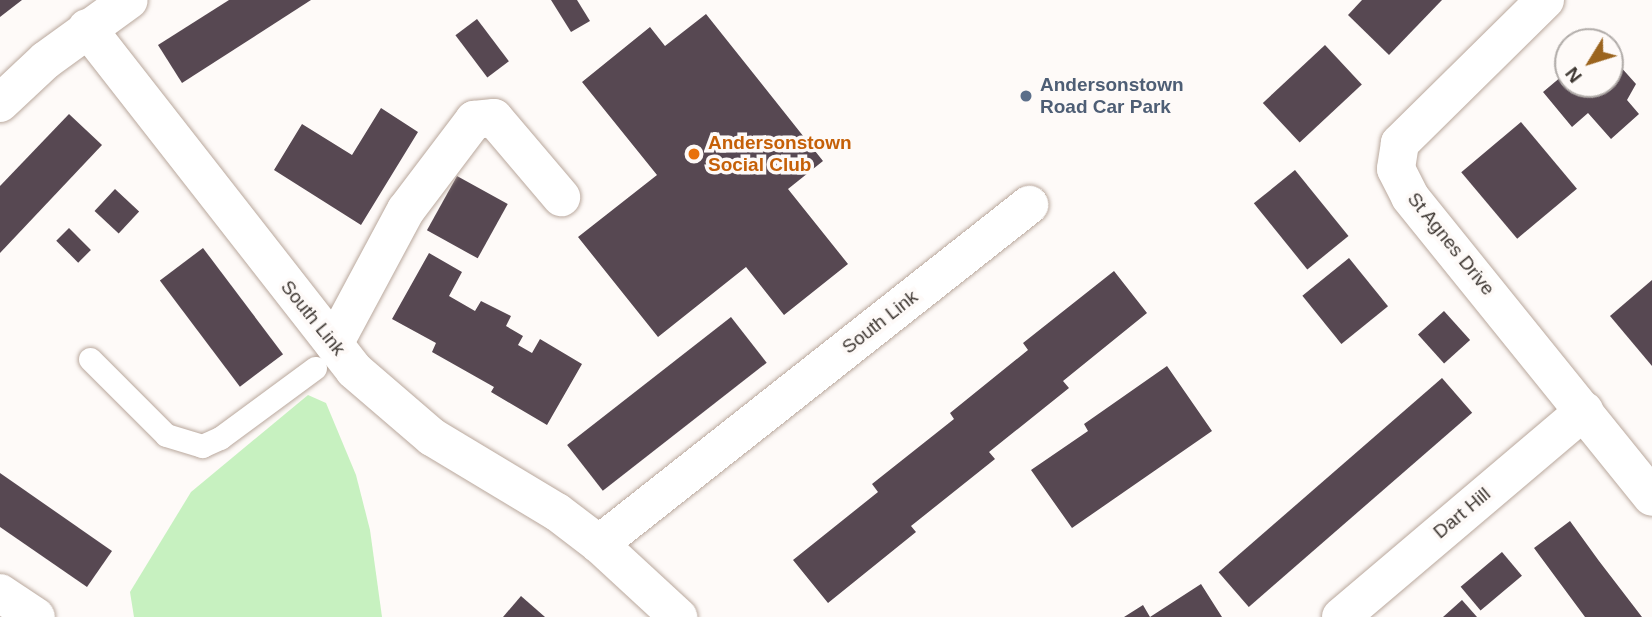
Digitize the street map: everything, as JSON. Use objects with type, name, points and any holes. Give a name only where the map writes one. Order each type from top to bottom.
[{"type":"street","points":[[0,103],[87,28],[129,0]]},
{"type":"street","name":"St Agnes Drive","points":[[1545,0],[1400,144],[1396,169],[1410,197],[1652,496]]},
{"type":"street","name":"South Link","points":[[87,28],[324,356],[354,370],[432,437],[557,512],[599,544],[678,617]]},
{"type":"street","points":[[324,356],[406,210],[474,120],[494,118],[561,197]]},
{"type":"street","name":"South Link","points":[[599,544],[1029,205]]},
{"type":"street","name":"Dart Hill","points":[[1341,617],[1584,411]]},
{"type":"lane","points":[[90,359],[166,435],[202,446],[220,438],[324,356]]},
{"type":"green space","points":[[308,395],[326,403],[356,475],[370,530],[382,617],[134,617],[130,592],[191,492]]},
{"type":"building","points":[[0,0],[22,0],[0,17]]},
{"type":"building","points":[[229,0],[311,0],[182,83],[158,45]]},
{"type":"building","points":[[551,0],[577,0],[590,21],[571,32]]},
{"type":"building","points":[[1362,0],[1442,0],[1389,55],[1348,15]]},
{"type":"building","points":[[706,14],[823,161],[788,189],[848,264],[784,315],[746,267],[658,337],[578,237],[657,175],[582,82],[650,27],[665,46]]},
{"type":"building","points":[[477,19],[509,61],[487,78],[455,35]]},
{"type":"building","points":[[1325,45],[1362,84],[1300,142],[1263,103]]},
{"type":"building","points":[[1624,71],[1636,84],[1627,100],[1639,114],[1611,139],[1588,113],[1572,127],[1543,92],[1554,83],[1554,98],[1624,98]]},
{"type":"building","points":[[381,108],[418,132],[361,225],[274,170],[302,124],[352,155]]},
{"type":"building","points":[[69,114],[102,145],[0,253],[0,186]]},
{"type":"building","points":[[1521,122],[1577,189],[1517,239],[1461,172]]},
{"type":"building","points":[[1295,170],[1348,236],[1307,269],[1254,203]]},
{"type":"building","points":[[457,176],[508,204],[478,258],[427,230]]},
{"type":"building","points":[[115,189],[139,212],[119,233],[95,211]]},
{"type":"building","points":[[69,228],[91,250],[78,263],[56,241]]},
{"type":"building","points":[[203,248],[283,354],[240,387],[160,280]]},
{"type":"building","points":[[429,253],[462,272],[449,296],[475,311],[481,301],[511,316],[506,326],[523,336],[518,345],[532,353],[540,339],[582,364],[547,425],[491,392],[494,387],[432,352],[436,343],[392,319]]},
{"type":"building","points":[[1349,258],[1388,306],[1341,344],[1302,296]]},
{"type":"building","points":[[1114,271],[1147,313],[1063,381],[1069,388],[989,452],[995,459],[911,526],[916,532],[828,603],[793,560],[878,492],[872,484],[954,419],[950,413],[1028,350],[1023,343]]},
{"type":"building","points":[[1652,280],[1652,366],[1610,316]]},
{"type":"building","points":[[1444,311],[1470,340],[1444,363],[1418,334]]},
{"type":"building","points":[[731,317],[767,363],[603,491],[567,445]]},
{"type":"building","points":[[1167,366],[1212,431],[1072,528],[1031,470],[1088,431],[1084,424]]},
{"type":"building","points":[[1442,378],[1472,413],[1249,607],[1219,572]]},
{"type":"building","points":[[0,473],[112,551],[87,587],[0,527]]},
{"type":"building","points":[[1570,521],[1642,617],[1585,617],[1534,548]]},
{"type":"building","points":[[1502,552],[1522,576],[1481,610],[1461,587]]},
{"type":"building","points":[[1201,584],[1222,617],[1150,617]]},
{"type":"building","points":[[521,596],[545,617],[503,617]]},
{"type":"building","points":[[1462,600],[1477,617],[1443,617]]},
{"type":"building","points":[[1143,605],[1150,617],[1124,617]]},
{"type":"place","name":"Andersonstown Road Car Park","points":[[1026,96]]},
{"type":"place","name":"Andersonstown Social Club","points":[[694,154]]}]
